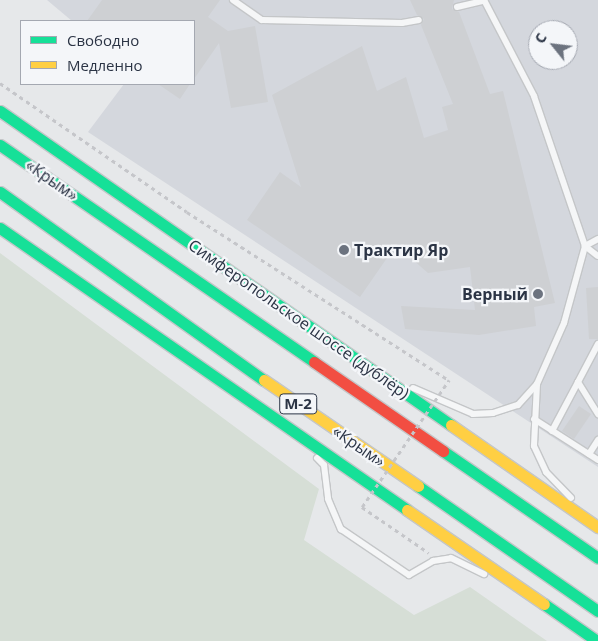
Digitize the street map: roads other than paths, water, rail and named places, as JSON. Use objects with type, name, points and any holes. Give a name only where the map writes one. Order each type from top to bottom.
[{"type":"main road","name":"Симферопольское шоссе (дублёр)","points":[[0,111],[598,526]]},
{"type":"main road","name":"«Крым»","points":[[0,144],[598,558]]},
{"type":"main road","name":"«Крым»","points":[[0,192],[218,348],[598,611]]},
{"type":"main road","points":[[0,228],[597,641]]},
{"type":"lane","points":[[233,0],[262,20],[402,23],[419,20]]},
{"type":"lane","points":[[457,7],[484,0],[534,96],[585,246],[598,256]]},
{"type":"lane","points":[[370,369],[473,414],[492,413],[518,405],[537,384],[564,323],[585,246],[598,239]]},
{"type":"lane","points":[[552,431],[598,344]]},
{"type":"lane","points":[[578,382],[598,414]]},
{"type":"lane","points":[[537,384],[534,446],[546,472],[598,526]]},
{"type":"lane","points":[[256,405],[324,465],[328,499],[341,529],[409,575],[438,560],[451,558],[538,600]]},
{"type":"lane","points":[[534,419],[598,460]]},
{"type":"lane","points":[[589,454],[598,440]]},
{"type":"place","name":"Трактир Яр","points":[[344,250]]},
{"type":"place","name":"Верный","points":[[538,294]]}]
